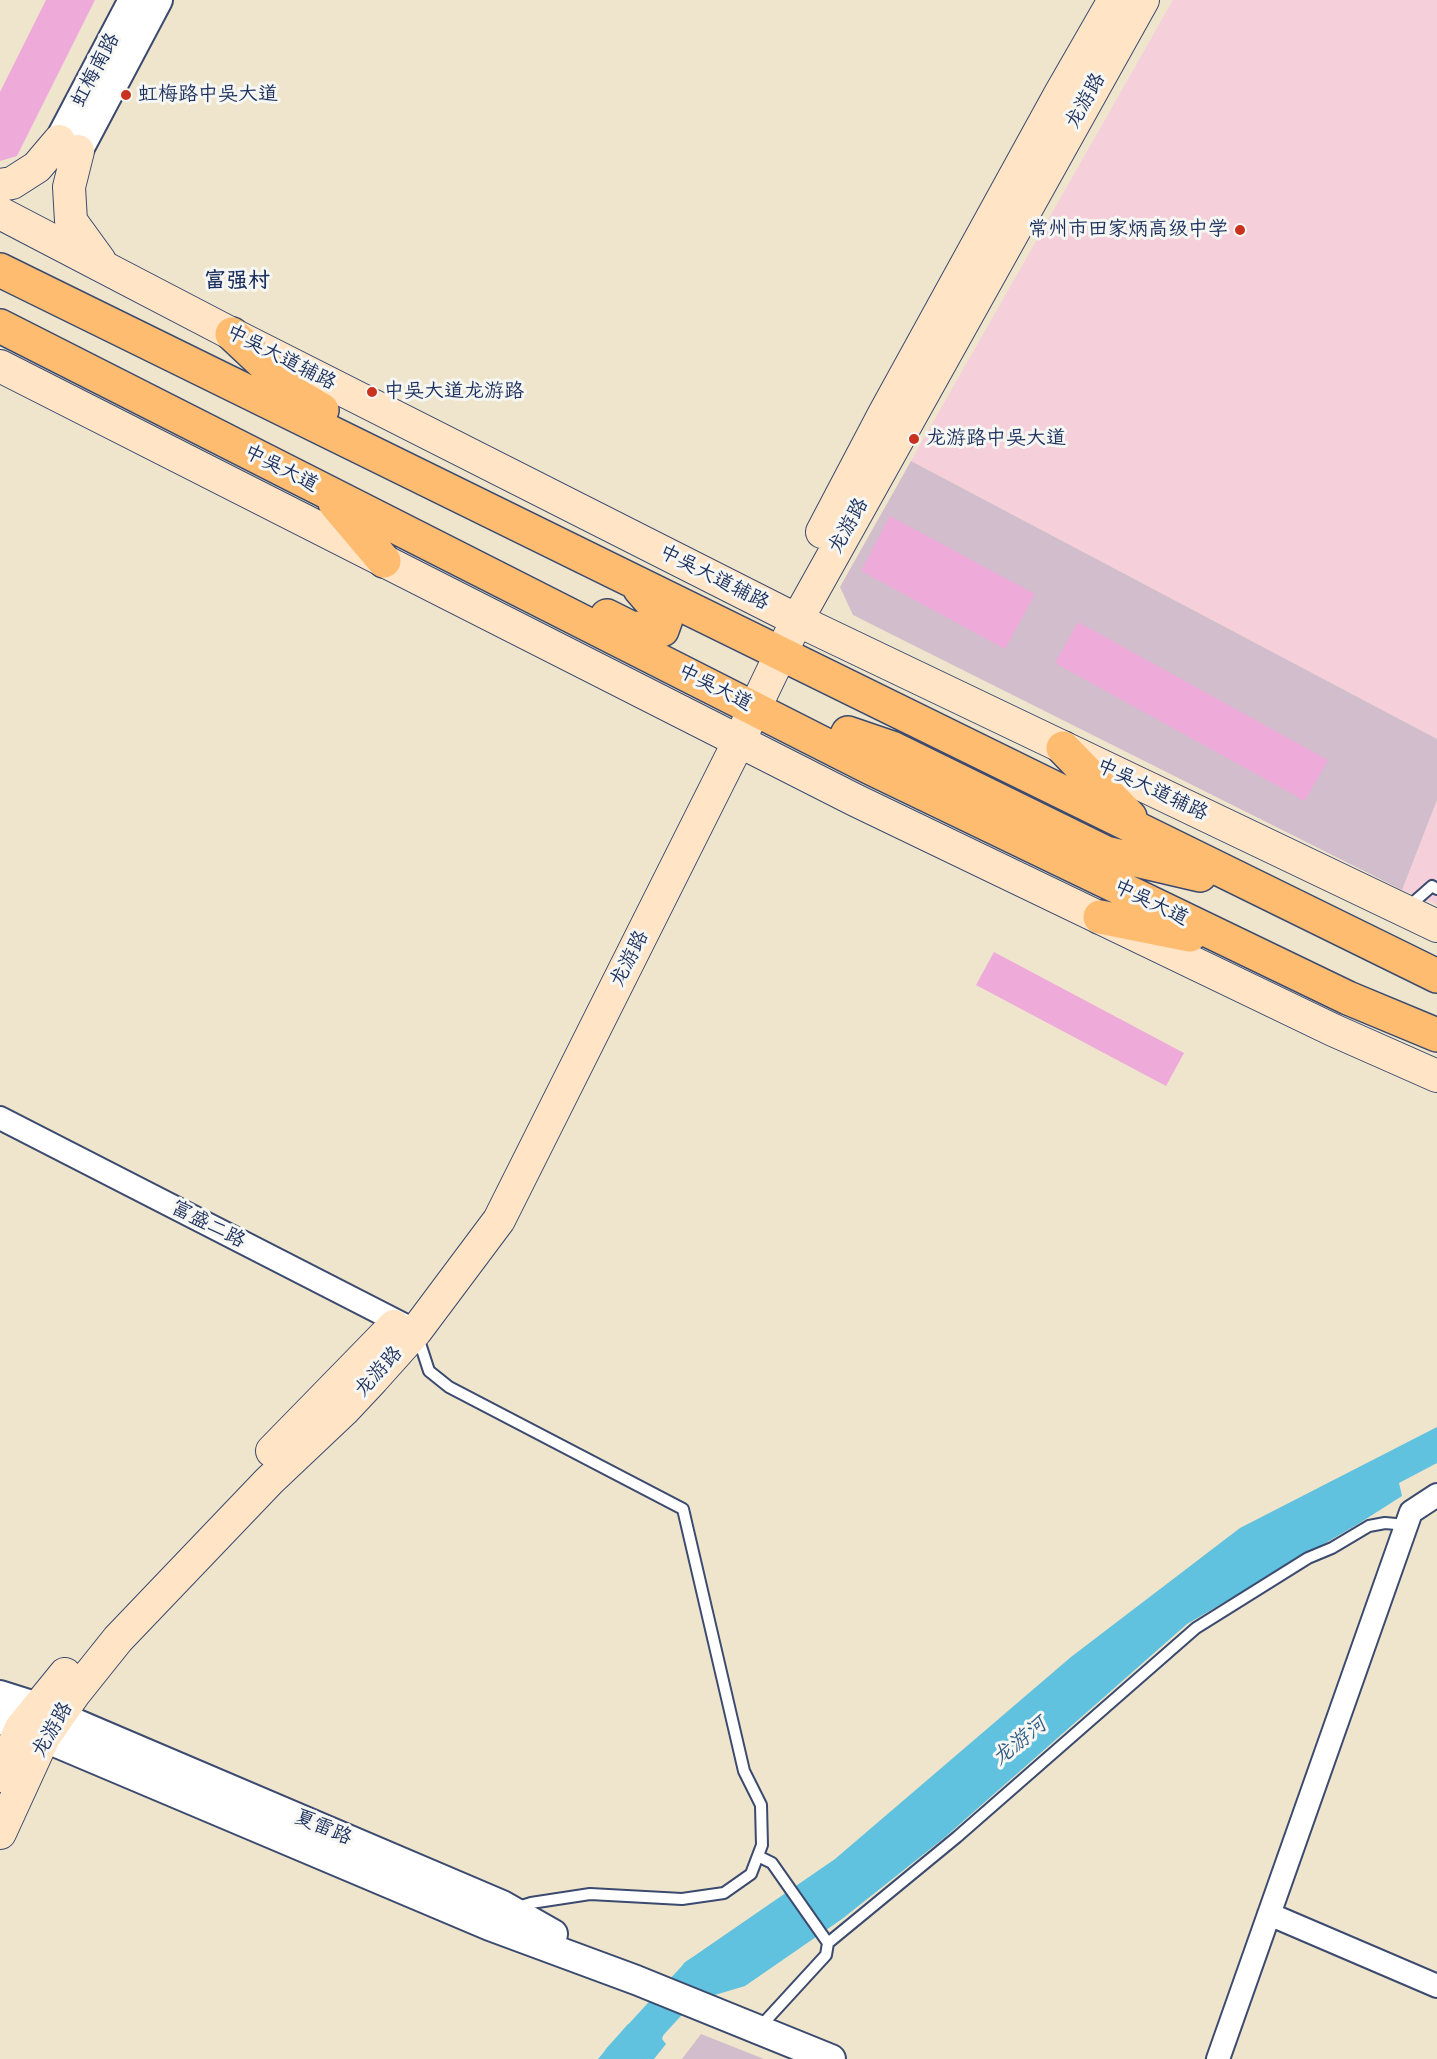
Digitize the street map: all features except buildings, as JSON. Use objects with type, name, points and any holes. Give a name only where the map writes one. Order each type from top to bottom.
[{"type":"main road","name":"龙游路","points":[[0,1776],[32,1722],[118,1639],[269,1481],[343,1411],[407,1327],[488,1198],[731,737],[884,414],[1114,0]]},
{"type":"main road","name":"龙游路","points":[[788,616],[1143,0]]},
{"type":"main road","points":[[0,185],[12,183],[69,146]]},
{"type":"main road","points":[[69,146],[71,221],[102,264]]},
{"type":"main road","name":"中吴大道辅路","points":[[0,213],[102,264],[232,334],[788,616],[1437,926]]},
{"type":"main road","points":[[0,270],[1437,976]]},
{"type":"main road","points":[[39,346],[28,325],[34,315],[50,312],[287,436],[357,446]]},
{"type":"main road","name":"中吴大道","points":[[0,326],[871,768],[1348,998],[1437,1035]]},
{"type":"main road","points":[[232,334],[298,396],[345,423],[407,470]]},
{"type":"main road","points":[[0,366],[14,381],[384,561],[866,805],[1333,1030],[1437,1076]]},
{"type":"main road","points":[[292,474],[404,511],[631,628],[662,630],[666,619],[634,582]]},
{"type":"main road","points":[[324,491],[384,561]]},
{"type":"main road","points":[[871,768],[843,743],[848,734],[892,748],[1106,853],[1257,889]]},
{"type":"main road","points":[[1063,748],[1145,834]]},
{"type":"main road","points":[[1100,917],[1236,943],[1344,970],[1437,1012]]},
{"type":"main road","name":"龙游路","points":[[0,1833],[32,1722]]},
{"type":"street","name":"虹梅南路","points":[[69,146],[133,0]]},
{"type":"street","name":"虹梅南路","points":[[69,146],[158,0]]},
{"type":"street","name":"富盛二路","points":[[0,1118],[407,1327]]},
{"type":"street","points":[[1218,2059],[1411,1512],[1435,1499]]},
{"type":"street","name":"夏雷路","points":[[0,1695],[32,1722],[490,1926],[636,1980],[831,2059]]},
{"type":"street","name":"夏雷路","points":[[32,1722],[510,1910],[636,1980]]},
{"type":"street","points":[[1269,1914],[1437,1986]]},
{"type":"lane","points":[[1405,910],[1432,886],[1437,889]]},
{"type":"lane","points":[[407,1327],[429,1371],[449,1387],[683,1509],[744,1771],[761,1805],[762,1845],[752,1874],[724,1893],[682,1899],[591,1894],[531,1903],[510,1910]]},
{"type":"lane","points":[[757,2030],[826,1955],[828,1943],[957,1837],[1196,1628],[1308,1558],[1332,1548],[1369,1526],[1385,1522],[1407,1525]]},
{"type":"lane","points":[[758,1856],[772,1863],[828,1943]]},
{"type":"shaded area","name":"常州市田家炳高级中学","points":[[1173,0],[1437,0],[1437,739],[911,461]]},
{"type":"shaded area","points":[[911,461],[1437,739],[1437,800],[1402,890],[853,615],[840,587]]},
{"type":"shaded area","points":[[1437,800],[1437,905],[1402,890]]},
{"type":"shaded area","points":[[701,2034],[764,2059],[682,2059]]},
{"type":"water","points":[[1437,1427],[1437,1463],[1399,1483],[1402,1496],[1187,1624],[944,1838],[842,1919],[745,1986],[698,2000],[670,1989],[684,1963],[835,1859],[1071,1657],[1240,1528]]},
{"type":"water","points":[[650,2009],[668,2020],[662,2039],[666,2044],[654,2059],[598,2059],[628,2024],[636,2025]]},
{"type":"waterway","name":"龙游河","points":[[619,2059],[697,1974]]},
{"type":"place","name":"虹梅路中吴大道","points":[[126,95]]},
{"type":"place","name":"常州市田家炳高级中学","points":[[1240,230]]},
{"type":"place","name":"中吴大道龙游路","points":[[372,392]]},
{"type":"place","name":"龙游路中吴大道","points":[[914,439]]},
{"type":"district","name":"富强村","points":[[237,281]]}]
